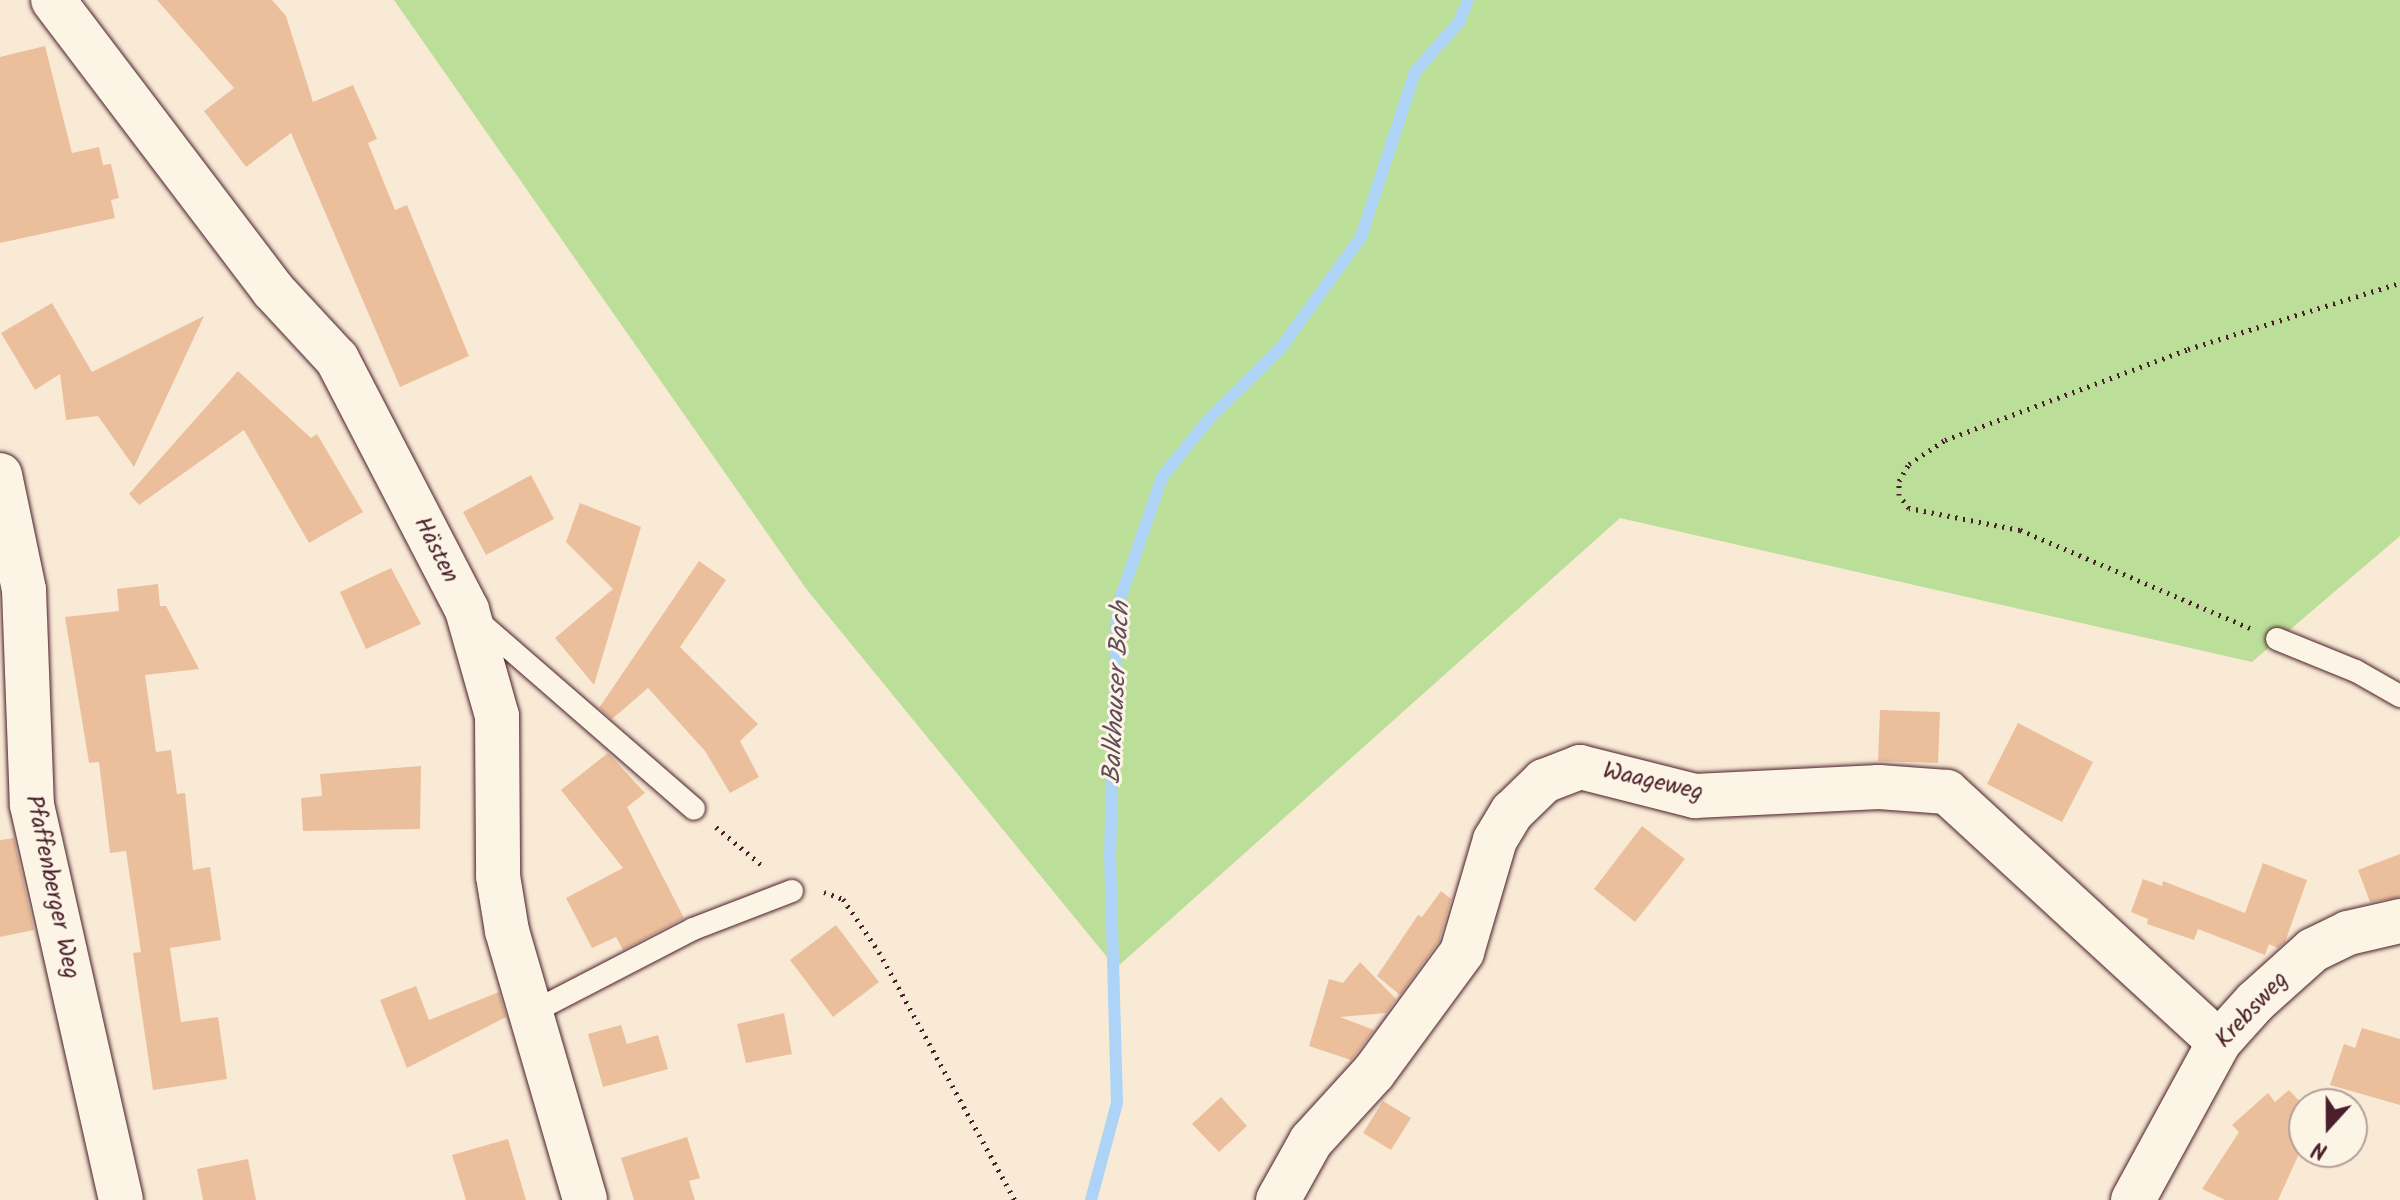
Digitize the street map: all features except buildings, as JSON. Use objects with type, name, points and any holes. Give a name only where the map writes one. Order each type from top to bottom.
[{"type":"street","name":"Hästen","points":[[53,0],[273,290],[337,359],[467,610],[497,716],[498,876],[531,1013],[585,1200]]},
{"type":"street","name":"Pfaffenberger Weg","points":[[0,475],[23,579],[32,805],[121,1200]]},
{"type":"street","name":"Waageweg","points":[[1278,1200],[1311,1141],[1374,1072],[1462,952],[1495,840],[1512,812],[1544,781],[1580,767],[1695,796],[1879,787],[1947,792],[2219,1042]]},
{"type":"street","name":"Krebsweg","points":[[2133,1200],[2219,1042],[2313,950],[2348,933],[2400,921]]},
{"type":"lane","points":[[467,610],[694,809]]},
{"type":"lane","points":[[2277,639],[2356,671],[2400,696]]},
{"type":"lane","points":[[531,1013],[693,929],[792,891]]},
{"type":"path","points":[[2277,639],[2020,530],[1909,508],[1899,495],[1899,481],[1909,464],[1945,440],[2188,349],[2400,283]]},
{"type":"path","points":[[694,809],[792,891],[817,890],[843,899],[879,952],[1015,1200]]},
{"type":"green space","points":[[394,0],[2400,0],[2400,536],[2252,662],[1620,518],[1116,968],[807,590]]},
{"type":"waterway","name":"Balkhauser Bach","points":[[1091,1200],[1117,1103],[1110,856],[1117,608],[1162,477],[1209,419],[1280,349],[1361,237],[1415,72],[1459,22],[1468,0]]}]
